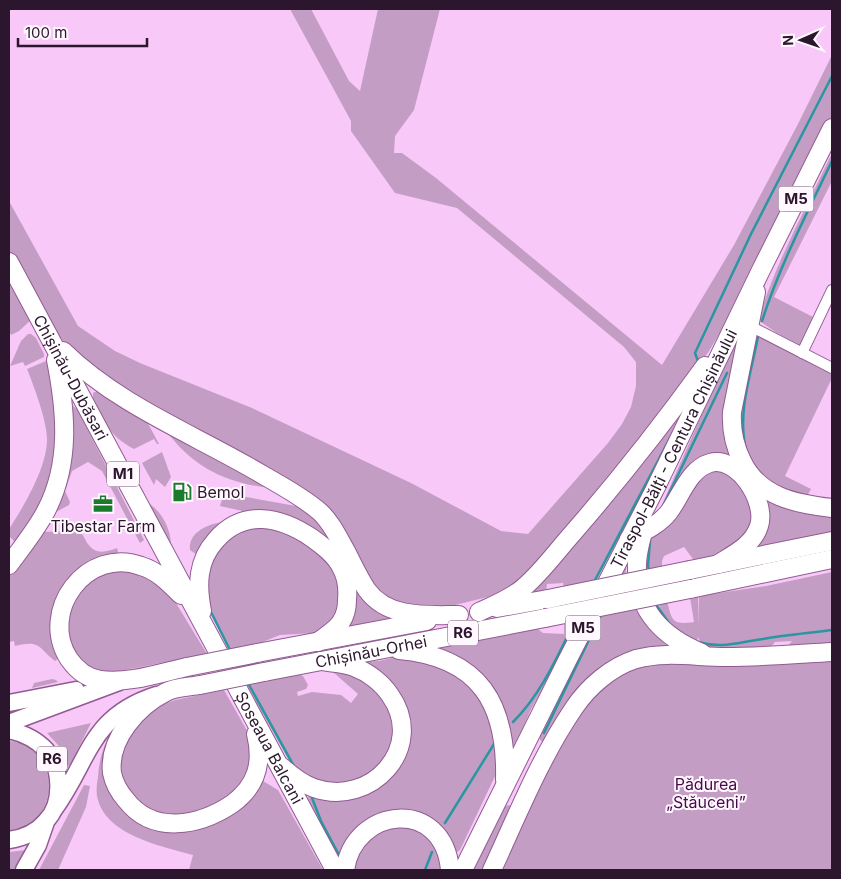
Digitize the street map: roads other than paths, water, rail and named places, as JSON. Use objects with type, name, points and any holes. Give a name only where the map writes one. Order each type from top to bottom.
[{"type":"highway","name":"Tiraspol-Bălți - Centura Chișinăului","points":[[514,768],[636,536],[655,489],[760,270],[832,128]]},
{"type":"highway","name":"Chișinău-Dubăsari","points":[[9,262],[205,626]]},
{"type":"highway","points":[[760,270],[732,412],[732,431],[738,453],[750,475],[758,485],[767,491],[793,502],[832,508]]},
{"type":"highway","points":[[479,612],[523,588],[582,523],[649,441],[730,333]]},
{"type":"highway","points":[[9,565],[46,511],[60,473],[65,419],[62,391],[50,338]]},
{"type":"highway","points":[[50,338],[87,373],[112,390],[301,497],[320,512],[337,535],[368,591],[380,602],[410,614],[458,616]]},
{"type":"highway","points":[[709,656],[667,634],[644,603],[639,589],[636,570],[638,552],[636,536],[661,520],[669,512],[690,478],[698,470],[710,463],[724,463],[733,468],[750,484],[757,499],[760,517],[756,532],[748,544],[718,564]]},
{"type":"highway","points":[[205,626],[198,591],[200,570],[206,553],[221,535],[232,527],[253,519],[270,519],[287,524],[306,534],[331,553],[342,569],[347,588],[345,615],[340,624],[318,642]]},
{"type":"highway","name":"Chișinău-Orhei","points":[[116,683],[257,653],[548,599],[832,542]]},
{"type":"highway","name":"Chișinău-Orhei","points":[[168,691],[832,560]]},
{"type":"highway","points":[[116,683],[84,674],[72,663],[63,647],[58,627],[60,613],[68,594],[76,583],[84,576],[103,566],[116,563],[140,565],[165,579],[195,609]]},
{"type":"highway","points":[[744,578],[777,578],[832,568]]},
{"type":"highway","name":"Șoseaua Balcani","points":[[205,626],[334,870]]},
{"type":"highway","points":[[381,649],[410,651],[442,659],[456,665],[476,682],[493,705],[503,732],[506,761],[505,787]]},
{"type":"highway","points":[[492,870],[534,781],[574,708],[596,683],[608,674],[636,660],[652,656],[725,657],[832,652]]},
{"type":"highway","points":[[276,761],[292,776],[308,786],[325,791],[340,792],[355,790],[368,785],[385,772],[396,756],[401,736],[401,722],[398,707],[388,691],[371,676],[353,667],[321,661]]},
{"type":"highway","points":[[168,691],[146,706],[129,722],[118,740],[113,757],[112,774],[122,796],[130,806],[151,820],[167,824],[194,822],[222,810],[238,800],[252,783],[258,768],[259,749],[251,714]]},
{"type":"highway","points":[[514,768],[534,781]]},
{"type":"highway","name":"M5","points":[[463,870],[514,768]]},
{"type":"highway","points":[[346,870],[351,851],[366,832],[377,825],[397,819],[417,820],[431,828],[446,847],[450,870]]},
{"type":"main road","points":[[11,706],[77,689],[116,683]]},
{"type":"main road","name":"Chișinău-Orhei","points":[[9,723],[116,683]]},
{"type":"main road","name":"Chișinău-Orhei","points":[[24,870],[38,845],[50,816],[63,798],[95,738],[108,722],[135,703],[168,691]]},
{"type":"main road","name":"R6","points":[[9,730],[31,738],[46,750],[56,770],[58,786],[58,796],[50,816],[24,836],[9,840]]},
{"type":"street","points":[[802,353],[832,290]]},
{"type":"street","points":[[750,326],[832,368]]},
{"type":"waterway","points":[[698,361],[695,353],[751,234],[832,76]]},
{"type":"waterway","points":[[762,321],[785,259],[832,161]]},
{"type":"waterway","points":[[746,450],[743,422],[744,407],[758,337]]},
{"type":"waterway","points":[[664,504],[727,373]]},
{"type":"waterway","points":[[594,582],[670,438]]},
{"type":"waterway","points":[[650,541],[648,566],[650,573]]},
{"type":"waterway","points":[[655,603],[669,623]]},
{"type":"waterway","points":[[210,610],[231,652]]},
{"type":"waterway","points":[[544,733],[601,615]]},
{"type":"waterway","points":[[513,722],[533,699],[541,686],[576,619]]},
{"type":"waterway","points":[[698,642],[715,645],[730,644],[832,630]]},
{"type":"waterway","points":[[248,683],[295,768]]},
{"type":"waterway","points":[[445,823],[494,744]]},
{"type":"waterway","points":[[312,798],[321,821],[339,855]]},
{"type":"waterway","points":[[425,870],[432,852]]},
{"type":"place","name":"Bemol","points":[[182,492]]},
{"type":"place","name":"Tibestar Farm","points":[[103,504]]},
{"type":"park label","name":"Pădurea „Stăuceni”","points":[[706,793]]}]
